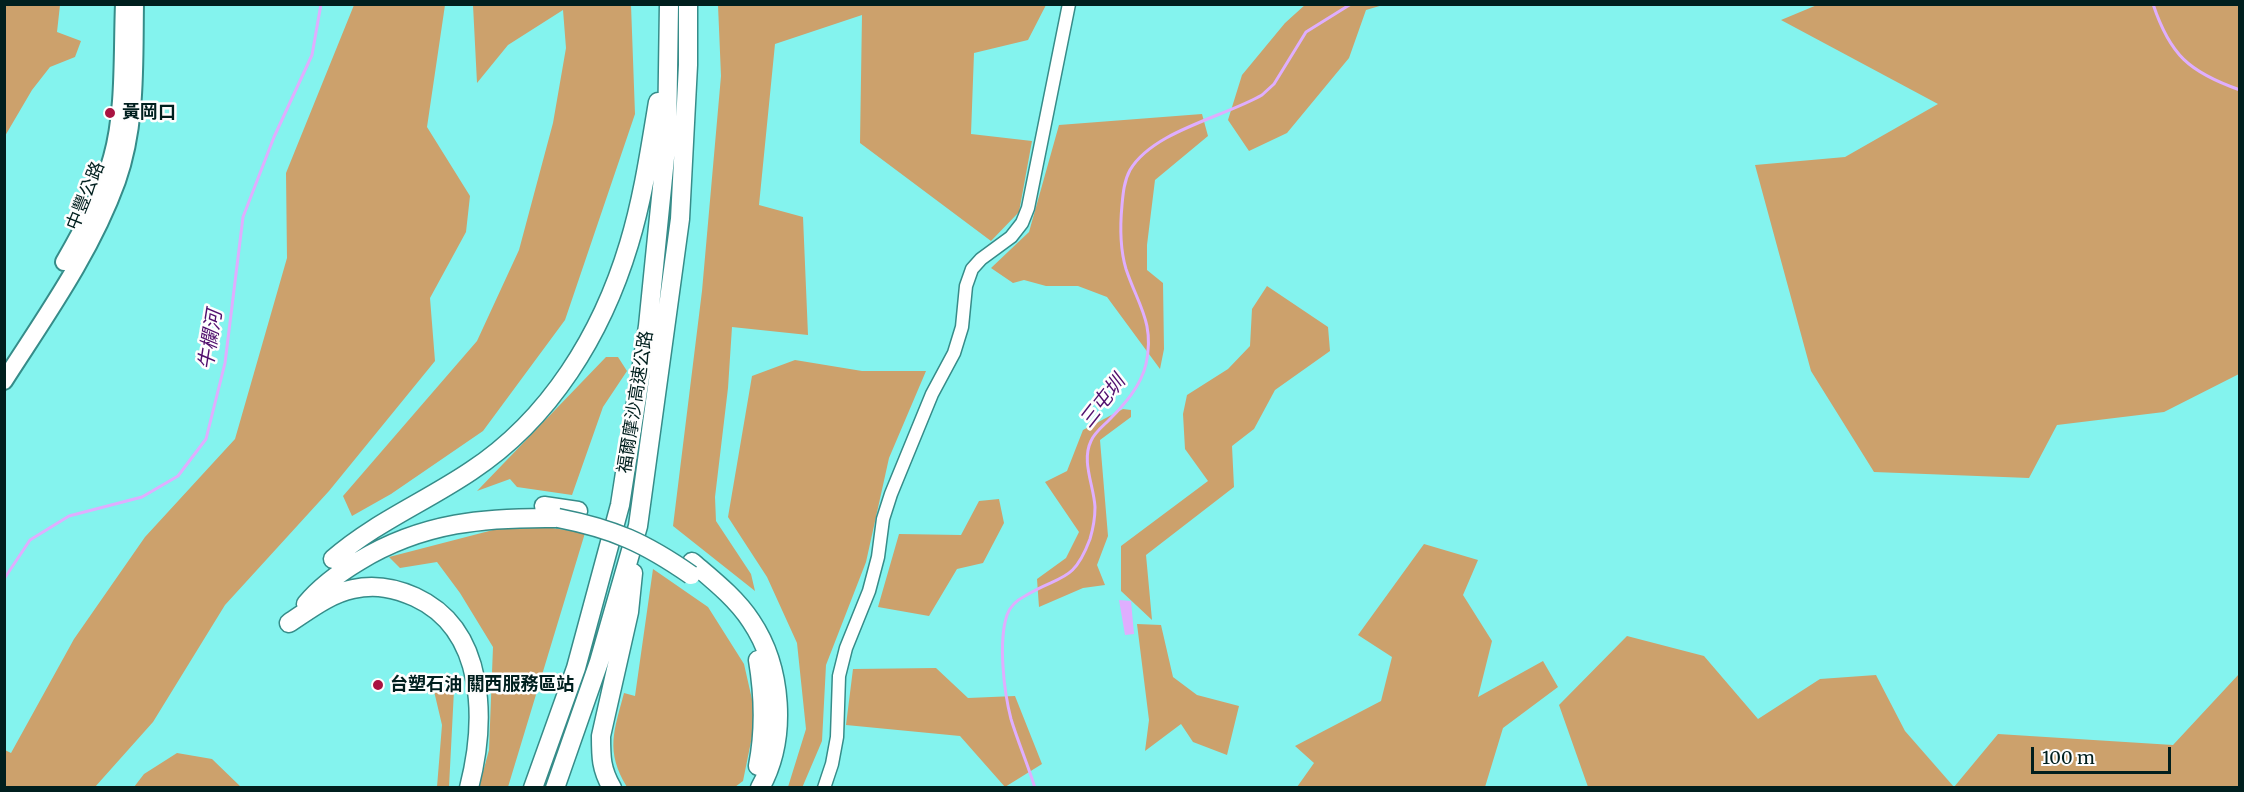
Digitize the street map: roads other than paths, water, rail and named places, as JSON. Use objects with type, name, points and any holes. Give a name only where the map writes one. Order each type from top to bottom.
[{"type":"highway","name":"福爾摩沙高速公路","points":[[532,788],[576,668],[620,505],[648,326],[667,138],[669,4]]},
{"type":"highway","name":"福爾摩沙高速公路","points":[[555,788],[599,662],[638,526],[680,219],[688,65],[688,4]]},
{"type":"highway","points":[[669,38],[644,184],[629,246],[586,347],[554,397],[518,434],[472,471],[354,540],[333,559],[373,539],[427,519],[508,505],[542,506],[578,511],[620,522],[666,543],[739,622],[758,658],[763,688],[764,716],[762,745],[750,788]]},
{"type":"highway","points":[[469,788],[479,725],[474,681],[466,647],[444,615],[398,590],[375,586],[352,589],[325,599],[289,623],[316,592],[343,570],[376,551],[418,533],[459,523],[507,518],[558,518],[597,525],[637,541],[713,580],[751,621],[769,657],[777,689],[775,743],[765,779],[760,788]]},
{"type":"highway","points":[[612,788],[604,774],[601,736],[629,612],[638,526]]},
{"type":"main road","name":"中豐公路","points":[[4,381],[78,238],[100,192],[112,156],[118,119],[124,4]]},
{"type":"main road","name":"中豐公路","points":[[4,362],[20,347],[90,241],[117,181],[129,130],[134,95],[135,4]]},
{"type":"street","points":[[824,788],[832,764],[837,737],[839,676],[846,648],[872,580],[888,502],[932,394],[954,353],[964,318],[966,286],[972,269],[981,259],[1011,237],[1022,223],[1028,208],[1069,4]]},
{"type":"waterway","name":"牛欄河","points":[[4,579],[30,540],[69,516],[142,497],[178,476],[206,439],[225,363],[243,217],[274,137],[312,55],[321,4]]},
{"type":"waterway","name":"三屯圳","points":[[1035,788],[1008,708],[1002,653],[1004,626],[1008,612],[1017,602],[1037,589],[1065,576],[1078,564],[1094,523],[1095,511],[1087,457],[1088,449],[1096,432],[1131,395],[1144,372],[1148,350],[1147,325],[1126,269],[1122,245],[1122,205],[1128,174],[1141,156],[1155,145],[1190,126],[1262,95],[1274,84],[1306,32],[1351,4]]},
{"type":"waterway","points":[[2153,4],[2167,36],[2184,59],[2207,76],[2240,90]]},
{"type":"place","name":"黃岡口","points":[[110,113]]},
{"type":"place","name":"台塑石油 關西服務區站","points":[[378,685]]}]
